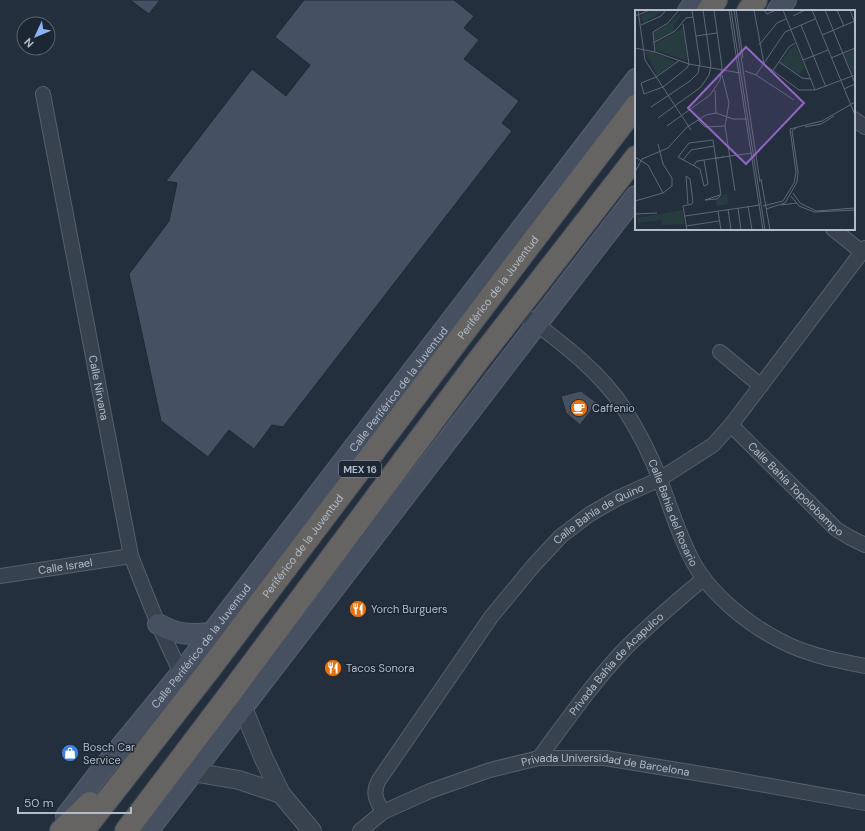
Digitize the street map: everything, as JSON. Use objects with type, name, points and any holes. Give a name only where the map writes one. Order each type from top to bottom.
[{"type":"highway","points":[[709,10],[716,0]]},
{"type":"highway","points":[[749,10],[756,0]]},
{"type":"highway","name":"Periférico de la Juventud","points":[[83,831],[214,664],[466,328],[635,107]]},
{"type":"highway","name":"MEX 16","points":[[126,831],[186,766],[236,702],[467,375],[635,158]]},
{"type":"highway","points":[[61,831],[146,750]]},
{"type":"main road","points":[[689,10],[696,0]]},
{"type":"main road","points":[[778,10],[786,0]]},
{"type":"main road","name":"Calle Periférico de la Juventud","points":[[55,831],[99,773],[181,673],[635,80]]},
{"type":"main road","points":[[236,702],[635,197]]},
{"type":"main road","points":[[158,624],[180,634],[197,635],[211,633]]},
{"type":"main road","points":[[148,831],[186,766]]},
{"type":"street","name":"Calle Nirvana","points":[[43,94],[131,556],[158,624],[181,673]]},
{"type":"street","points":[[855,120],[865,127]]},
{"type":"street","points":[[834,230],[863,250]]},
{"type":"street","name":"Calle Bahía de Quino","points":[[383,812],[375,799],[375,792],[379,780],[491,617],[534,565],[561,536],[590,514],[618,498],[660,479],[713,445],[731,425],[761,386],[863,250]]},
{"type":"street","name":"Calle Bahia del Rosario","points":[[518,310],[558,340],[609,389],[625,409],[640,436],[660,479],[687,550],[703,579],[733,609],[761,630],[790,646],[825,658],[865,666]]},
{"type":"street","points":[[720,352],[761,386]]},
{"type":"street","name":"Calle Bahía Topolobampo","points":[[731,425],[836,529],[865,545]]},
{"type":"street","name":"Calle Israel","points":[[0,576],[131,556]]},
{"type":"street","name":"Privada Bahía de Acapulco","points":[[539,758],[583,699],[621,653],[649,626],[703,579]]},
{"type":"street","points":[[236,702],[281,794],[312,831]]},
{"type":"street","name":"Privada Universidad de Barcelona","points":[[360,831],[383,812],[430,791],[490,770],[539,758],[605,758],[865,803]]},
{"type":"street","points":[[186,766],[239,780],[281,794]]},
{"type":"building","points":[[130,0],[160,0],[149,14]]},
{"type":"building","points":[[304,0],[454,0],[474,16],[464,28],[479,40],[464,59],[519,101],[502,123],[512,131],[283,427],[272,425],[254,449],[229,430],[208,457],[161,421],[129,274],[169,221],[177,183],[166,181],[252,69],[286,96],[310,65],[275,37]]},
{"type":"building","name":"Caffenio","points":[[581,391],[597,403],[580,425],[566,413],[561,396]]},
{"type":"place","name":"Caffenio","points":[[579,408]]},
{"type":"place","name":"Yorch Burguers","points":[[358,609]]},
{"type":"place","name":"Tacos Sonora","points":[[333,668]]},
{"type":"place","name":"Bosch Car Service","points":[[70,753]]}]
